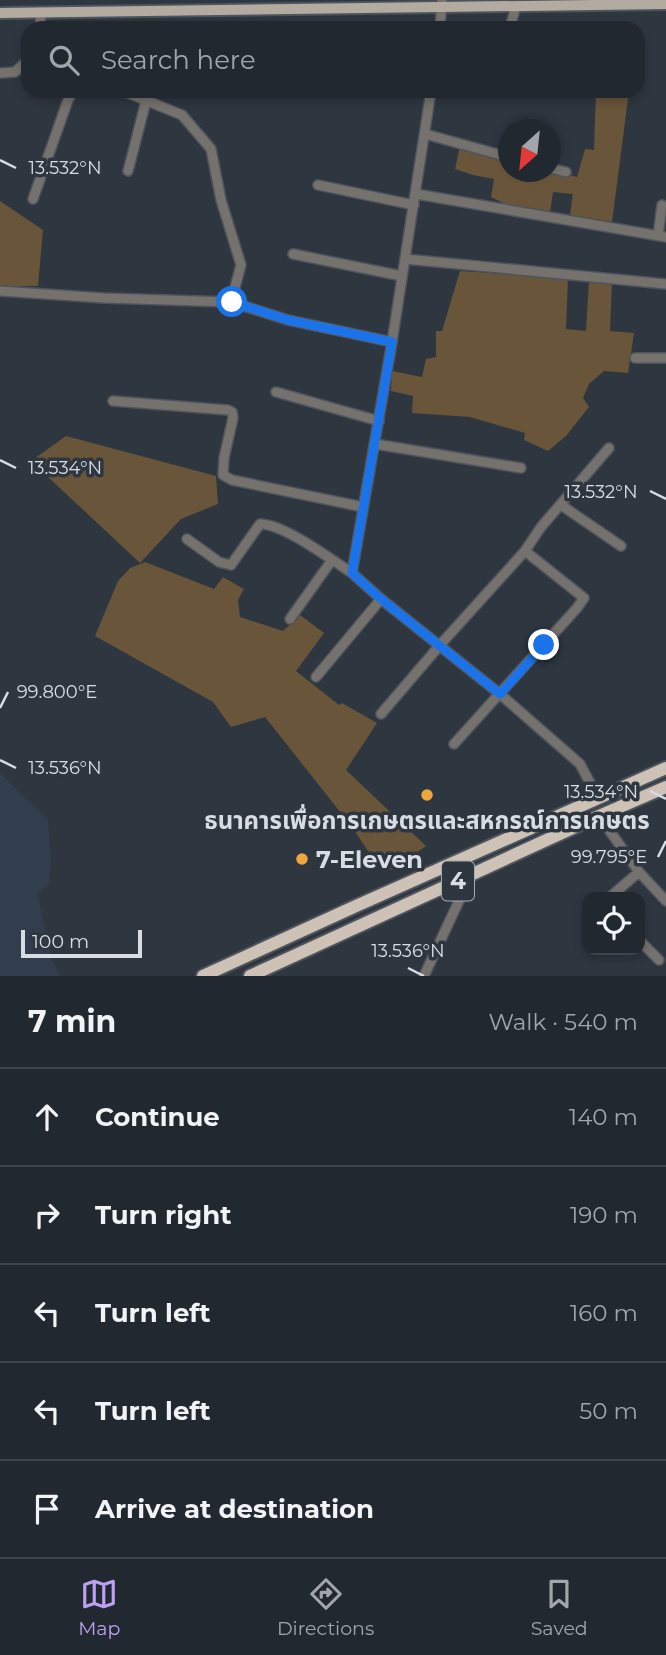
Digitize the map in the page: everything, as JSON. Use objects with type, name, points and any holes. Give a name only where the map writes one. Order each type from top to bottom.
[{"type":"highway","name":"4","points":[[203,976],[666,768]]},
{"type":"highway","name":"4","points":[[250,976],[666,787]]},
{"type":"main road","points":[[0,13],[442,3],[516,6],[666,4]]},
{"type":"street","points":[[441,21],[442,3]]},
{"type":"street","points":[[512,21],[516,6]]},
{"type":"street","points":[[40,21],[41,12]]},
{"type":"street","points":[[0,72],[15,72],[21,66]]},
{"type":"street","points":[[33,200],[69,98]]},
{"type":"street","points":[[139,98],[181,115],[211,149],[221,200],[241,265],[232,302]]},
{"type":"street","points":[[352,573],[430,98]]},
{"type":"street","points":[[128,171],[146,101]]},
{"type":"street","points":[[425,134],[498,154]]},
{"type":"street","points":[[561,171],[566,172]]},
{"type":"street","points":[[318,185],[414,205]]},
{"type":"street","points":[[416,194],[662,237],[662,205]]},
{"type":"street","points":[[293,254],[402,276]]},
{"type":"street","points":[[405,259],[666,284]]},
{"type":"street","points":[[0,291],[232,302],[288,320],[392,342]]},
{"type":"street","points":[[635,358],[666,358]]},
{"type":"street","points":[[276,392],[379,421]]},
{"type":"street","points":[[113,401],[232,412],[223,475],[232,480],[363,507]]},
{"type":"street","points":[[375,444],[521,468]]},
{"type":"street","points":[[381,714],[525,551],[541,527],[609,448]]},
{"type":"street","points":[[561,505],[621,546]]},
{"type":"street","points":[[187,540],[219,562],[231,565],[260,524],[265,523],[332,560],[352,573],[500,694],[580,764],[598,798]]},
{"type":"street","points":[[454,744],[578,608],[584,598],[525,551]]},
{"type":"street","points":[[290,619],[332,560]]},
{"type":"street","points":[[316,677],[381,599]]},
{"type":"street","points":[[599,816],[639,872],[666,901]]},
{"type":"street","points":[[616,892],[639,872]]},
{"type":"street","points":[[424,976],[471,875]]},
{"type":"street","points":[[645,946],[659,960]]},
{"type":"shaded area","points":[[596,98],[628,98],[612,222],[570,215],[573,192],[553,192],[550,213],[507,205],[491,197],[494,179],[455,169],[460,146],[498,156],[498,182],[561,182],[561,173],[577,177],[585,149],[594,150]]},
{"type":"shaded area","points":[[0,201],[43,230],[38,286],[0,286]]},
{"type":"shaded area","points":[[460,271],[568,278],[566,329],[586,331],[589,280],[612,282],[610,331],[634,333],[628,373],[604,371],[589,384],[583,398],[589,407],[566,436],[548,451],[524,440],[525,433],[470,417],[412,413],[413,396],[391,391],[392,371],[422,377],[426,359],[436,357],[436,331],[442,331]]},
{"type":"shaded area","points":[[66,436],[216,476],[218,504],[181,519],[140,563],[31,461]]},
{"type":"shaded area","points":[[145,562],[214,589],[223,577],[244,589],[238,600],[240,617],[283,631],[300,615],[324,633],[296,671],[339,705],[342,703],[377,723],[346,770],[426,846],[392,870],[374,860],[352,827],[265,717],[231,727],[213,702],[95,636],[118,581],[130,568]]},
{"type":"shaded area","points":[[0,773],[48,820],[51,858],[49,886],[37,892],[51,958],[60,976],[0,976]]},
{"type":"place","name":"ธนาคารเพื่อการเกษตรและสหกรณ์การเกษตร","points":[[427,795]]},
{"type":"place","name":"7-Eleven","points":[[302,859]]},
{"type":"route","points":[[232,302],[288,320],[392,342],[352,573],[500,694],[544,645]]}]
